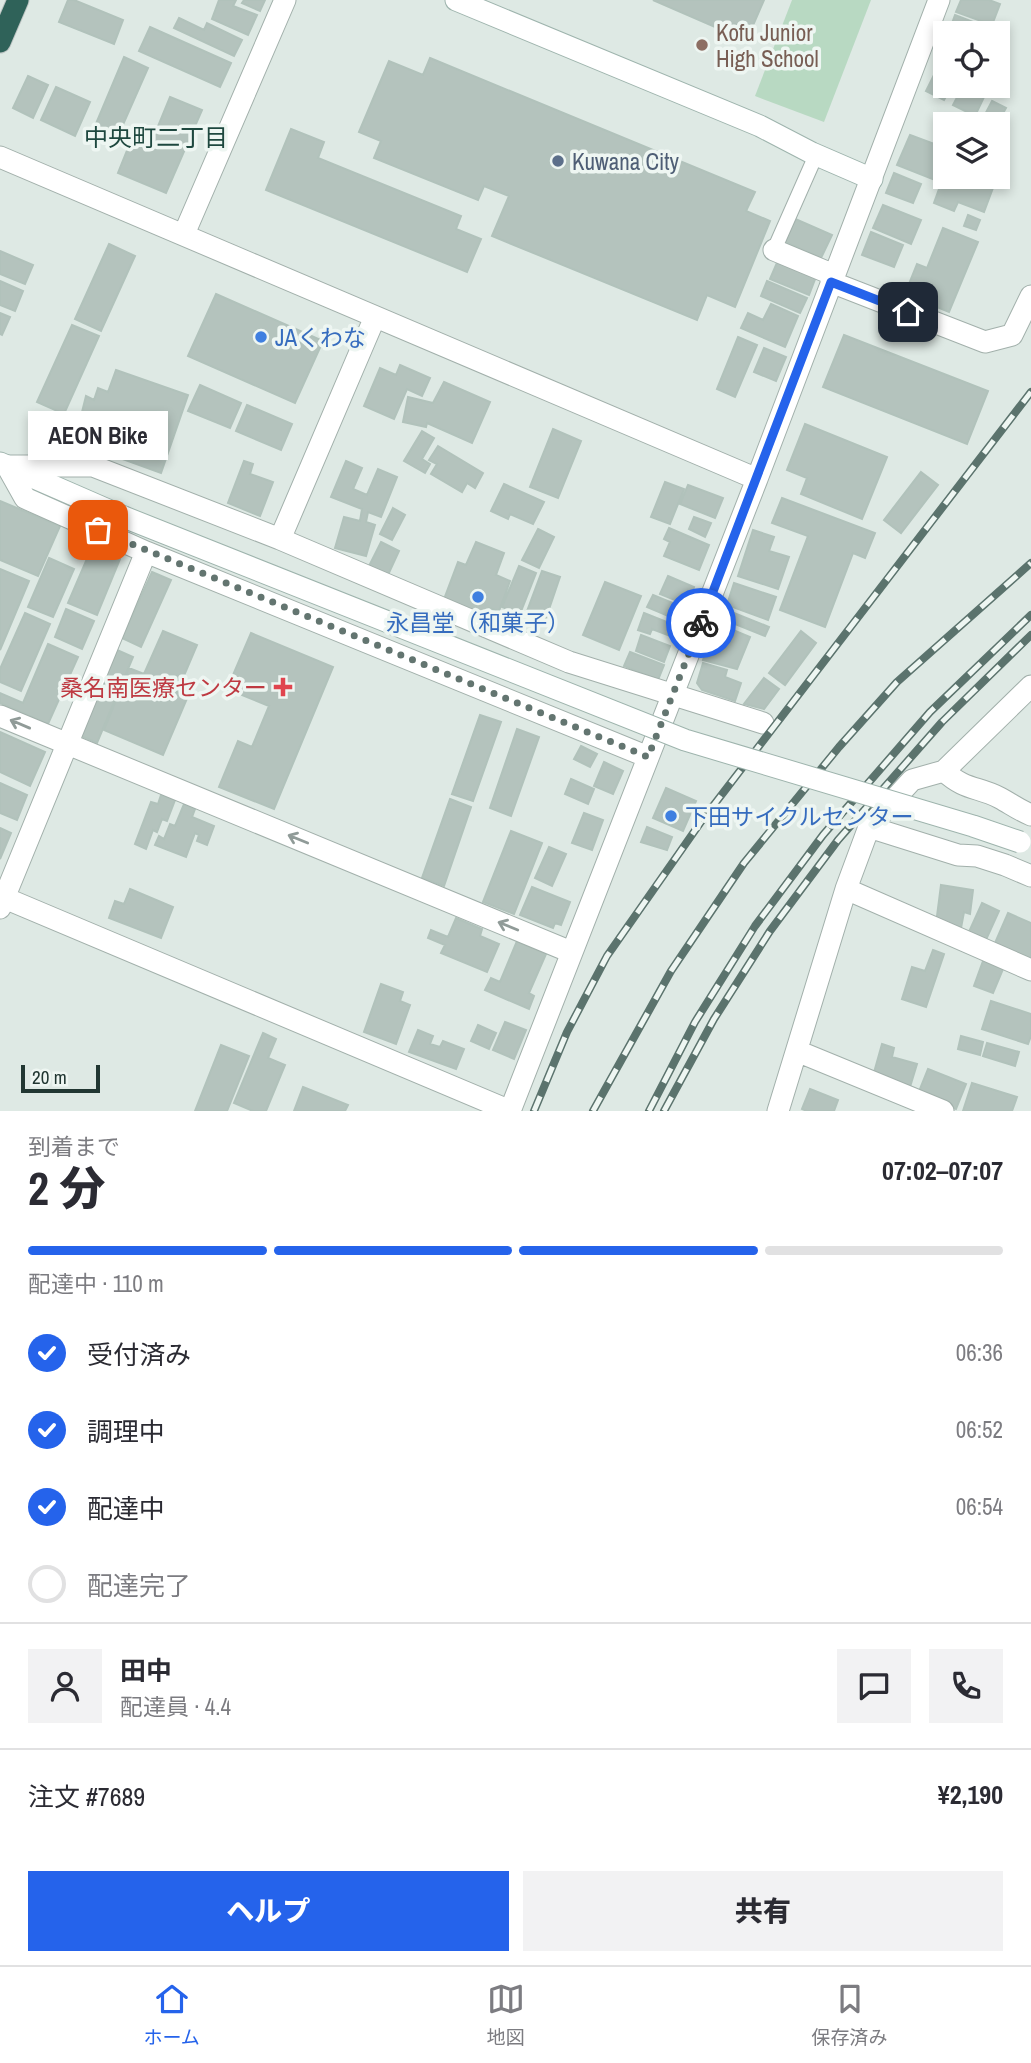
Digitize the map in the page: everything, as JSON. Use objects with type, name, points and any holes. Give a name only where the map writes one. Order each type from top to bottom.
[{"type":"highway","points":[[0,42],[18,0]]},
{"type":"street","points":[[184,234],[285,0]]},
{"type":"street","points":[[456,0],[760,125],[816,155],[872,179]]},
{"type":"street","points":[[146,552],[1,901],[510,1111],[757,478],[939,0]]},
{"type":"street","points":[[0,157],[757,478]]},
{"type":"street","points":[[774,250],[833,279],[985,342],[1012,335],[1031,296]]},
{"type":"street","points":[[280,539],[375,317]]},
{"type":"street","points":[[4,465],[93,466],[280,539],[569,662],[763,723]]},
{"type":"street","points":[[4,465],[124,517],[685,740],[973,825],[1026,844]]},
{"type":"street","points":[[4,465],[25,498],[146,552],[648,757]]},
{"type":"street","points":[[778,1111],[846,890],[869,827],[912,780],[944,771],[1031,686]]},
{"type":"street","points":[[0,716],[571,952]]},
{"type":"street","points":[[944,771],[958,784],[1002,799],[1012,807],[1031,815]]},
{"type":"street","points":[[869,827],[958,855],[977,856],[1031,876]]},
{"type":"street","points":[[846,890],[1031,970]]},
{"type":"street","points":[[797,1051],[943,1111]]},
{"type":"lane","points":[[774,250],[816,155]]},
{"type":"green space","points":[[792,0],[871,0],[824,122],[755,96]]},
{"type":"building","points":[[68,0],[123,20],[114,44],[59,22]]},
{"type":"building","points":[[219,0],[236,0],[233,6],[257,15],[248,35],[212,19]]},
{"type":"building","points":[[244,0],[265,0],[260,11],[242,3]]},
{"type":"building","points":[[653,0],[764,0],[751,30],[735,24],[731,34]]},
{"type":"building","points":[[961,0],[989,0],[1000,4],[994,21],[981,21],[956,12]]},
{"type":"building","points":[[955,15],[970,21],[953,21]]},
{"type":"building","points":[[179,18],[204,30],[207,23],[242,40],[234,56],[174,28]]},
{"type":"building","points":[[150,27],[231,63],[220,87],[139,51]]},
{"type":"building","points":[[124,57],[148,68],[118,136],[95,126]]},
{"type":"building","points":[[430,58],[755,192],[746,211],[770,221],[735,307],[707,295],[697,320],[492,236],[509,196],[484,186],[478,200],[374,158],[381,141],[359,132],[389,61],[423,75]]},
{"type":"building","points":[[28,76],[48,85],[33,118],[13,108]]},
{"type":"building","points":[[933,77],[933,94],[926,91]]},
{"type":"building","points":[[56,87],[90,102],[75,136],[41,120]]},
{"type":"building","points":[[170,97],[202,110],[166,193],[118,173],[134,133],[152,141]]},
{"type":"building","points":[[957,98],[984,98],[977,112],[967,112],[953,105]]},
{"type":"building","points":[[992,101],[1006,108],[1004,112],[986,112]]},
{"type":"building","points":[[291,129],[324,142],[318,158],[461,216],[456,229],[481,239],[467,272],[266,190]]},
{"type":"building","points":[[910,135],[933,144],[933,179],[897,165]]},
{"type":"building","points":[[894,173],[921,184],[913,203],[886,193]]},
{"type":"building","points":[[939,189],[993,189],[984,212],[958,202],[954,211],[934,203]]},
{"type":"building","points":[[883,205],[921,220],[911,244],[873,228]]},
{"type":"building","points":[[968,215],[980,220],[976,230],[964,226]]},
{"type":"building","points":[[793,218],[832,235],[821,258],[783,241]]},
{"type":"building","points":[[943,228],[978,242],[949,312],[905,294],[917,264],[927,268]]},
{"type":"building","points":[[871,232],[903,245],[894,267],[862,255]]},
{"type":"building","points":[[109,244],[135,256],[101,331],[75,319]]},
{"type":"building","points":[[0,251],[33,265],[25,284],[0,274]]},
{"type":"building","points":[[779,258],[817,274],[809,295],[770,279]]},
{"type":"building","points":[[0,281],[23,291],[15,311],[0,305]]},
{"type":"building","points":[[767,281],[807,298],[800,313],[761,296]]},
{"type":"building","points":[[216,294],[323,341],[295,403],[188,356]]},
{"type":"building","points":[[771,304],[798,316],[785,347],[741,328],[748,313],[763,320]]},
{"type":"building","points":[[0,313],[10,317],[2,335],[0,334]]},
{"type":"building","points":[[72,325],[99,336],[64,414],[37,402]]},
{"type":"building","points":[[844,335],[988,391],[967,444],[823,387]]},
{"type":"building","points":[[738,337],[757,345],[735,397],[717,389]]},
{"type":"building","points":[[764,348],[786,357],[776,381],[754,372]]},
{"type":"building","points":[[400,365],[430,378],[422,396],[407,389],[394,419],[364,406],[380,368],[396,375]]},
{"type":"building","points":[[116,370],[188,395],[161,473],[114,456],[119,443],[82,430],[87,416],[82,412],[86,396],[94,400],[98,388],[108,392]]},
{"type":"building","points":[[444,382],[490,402],[472,443],[427,423],[426,427],[403,422],[408,397],[433,403]]},
{"type":"building","points":[[200,385],[241,403],[230,428],[188,411]]},
{"type":"building","points":[[247,405],[292,424],[281,450],[236,431]]},
{"type":"building","points":[[805,424],[887,457],[862,519],[801,494],[807,478],[787,470]]},
{"type":"building","points":[[553,429],[581,441],[558,498],[530,487]]},
{"type":"building","points":[[422,431],[434,438],[422,459],[430,464],[425,473],[404,461]]},
{"type":"building","points":[[438,446],[483,473],[475,488],[467,483],[462,492],[431,474],[437,464],[429,460]]},
{"type":"building","points":[[244,461],[253,464],[250,474],[273,482],[260,516],[228,503]]},
{"type":"building","points":[[346,461],[362,468],[353,489],[367,495],[378,469],[397,477],[381,517],[368,512],[366,522],[375,525],[366,556],[335,548],[344,517],[360,521],[362,509],[331,497]]},
{"type":"building","points":[[921,472],[938,485],[901,533],[884,520]]},
{"type":"building","points":[[665,482],[684,489],[670,524],[651,517]]},
{"type":"building","points":[[504,484],[544,502],[533,524],[510,514],[508,519],[491,511]]},
{"type":"building","points":[[688,485],[723,498],[715,518],[680,504]]},
{"type":"building","points":[[782,498],[875,533],[865,558],[853,553],[825,627],[780,610],[808,536],[772,523]]},
{"type":"building","points":[[0,501],[60,526],[38,576],[0,560]]},
{"type":"building","points":[[393,508],[405,515],[392,540],[380,534]]},
{"type":"building","points":[[694,517],[711,523],[705,537],[689,529]]},
{"type":"building","points":[[669,528],[709,545],[699,570],[664,556],[670,542],[664,539]]},
{"type":"building","points":[[538,529],[554,537],[539,568],[522,560]]},
{"type":"building","points":[[753,530],[774,537],[769,551],[789,557],[778,589],[738,576]]},
{"type":"building","points":[[381,542],[399,551],[388,575],[369,566]]},
{"type":"building","points":[[476,542],[504,553],[496,575],[510,581],[499,611],[489,608],[485,618],[443,602],[458,562],[466,565]]},
{"type":"building","points":[[92,547],[120,559],[97,615],[68,603]]},
{"type":"building","points":[[49,558],[74,569],[53,617],[28,607]]},
{"type":"building","points":[[519,566],[536,573],[520,614],[502,607]]},
{"type":"building","points":[[0,569],[29,581],[0,650]]},
{"type":"building","points":[[542,571],[560,577],[545,621],[526,614]]},
{"type":"building","points":[[152,572],[171,580],[141,647],[122,638]]},
{"type":"building","points":[[668,576],[694,587],[687,605],[660,594]]},
{"type":"building","points":[[605,582],[641,596],[619,650],[583,635]]},
{"type":"building","points":[[734,583],[776,597],[768,620],[727,605]]},
{"type":"building","points":[[653,595],[685,608],[680,621],[647,607]]},
{"type":"building","points":[[66,609],[94,621],[82,649],[55,637]]},
{"type":"building","points":[[724,609],[769,627],[765,636],[720,618]]},
{"type":"building","points":[[25,613],[50,624],[21,691],[0,682],[0,669]]},
{"type":"building","points":[[644,613],[677,626],[673,637],[652,629],[650,634],[638,630]]},
{"type":"building","points":[[716,623],[750,637],[737,669],[703,660]]},
{"type":"building","points":[[163,631],[197,645],[177,692],[188,696],[163,755],[104,730],[129,668],[144,674]]},
{"type":"building","points":[[801,631],[816,643],[785,685],[769,673]]},
{"type":"building","points":[[251,633],[333,667],[274,809],[219,787],[238,741],[252,747],[269,706],[227,689]]},
{"type":"building","points":[[641,635],[670,646],[664,662],[636,651]]},
{"type":"building","points":[[48,644],[78,657],[48,724],[0,703],[0,693],[23,703]]},
{"type":"building","points":[[117,650],[133,657],[97,743],[81,736]]},
{"type":"building","points":[[630,652],[664,665],[658,680],[624,666]]},
{"type":"building","points":[[703,663],[727,670],[725,677],[741,683],[735,701],[702,690],[697,683]]},
{"type":"building","points":[[764,678],[779,689],[764,709],[744,704]]},
{"type":"building","points":[[480,715],[501,722],[473,801],[452,794]]},
{"type":"building","points":[[517,729],[539,737],[511,816],[490,808]]},
{"type":"building","points":[[0,732],[45,752],[30,786],[0,772]]},
{"type":"building","points":[[581,746],[597,754],[590,767],[574,759]]},
{"type":"building","points":[[604,762],[623,771],[613,794],[594,786]]},
{"type":"building","points":[[571,779],[594,789],[588,804],[565,794]]},
{"type":"building","points":[[0,783],[27,795],[17,820],[0,813]]},
{"type":"building","points":[[666,788],[696,801],[683,831],[653,818]]},
{"type":"building","points":[[161,795],[175,800],[167,821],[162,819],[157,832],[153,830],[146,849],[135,844],[151,802],[158,804]]},
{"type":"building","points":[[450,799],[471,807],[444,886],[422,878]]},
{"type":"building","points":[[184,804],[195,809],[192,817],[214,826],[207,845],[197,841],[199,835],[195,833],[186,857],[155,845],[159,836],[164,839],[170,824],[175,826]]},
{"type":"building","points":[[584,813],[603,820],[592,850],[572,843]]},
{"type":"building","points":[[647,827],[672,837],[667,850],[641,842]]},
{"type":"building","points":[[0,828],[11,833],[0,859]]},
{"type":"building","points":[[511,831],[542,843],[514,914],[483,902]]},
{"type":"building","points":[[549,847],[566,854],[552,886],[535,878]]},
{"type":"building","points":[[941,885],[973,890],[970,914],[964,912],[961,928],[936,924]]},
{"type":"building","points":[[532,887],[570,902],[561,925],[555,923],[553,928],[520,915]]},
{"type":"building","points":[[130,889],[173,907],[161,938],[109,918],[115,901],[124,904]]},
{"type":"building","points":[[982,903],[999,911],[985,942],[968,934]]},
{"type":"building","points":[[1008,913],[1031,923],[1031,959],[995,943]]},
{"type":"building","points":[[456,918],[482,929],[480,936],[499,944],[487,972],[441,953],[445,945],[428,938],[431,930],[448,937]]},
{"type":"building","points":[[517,941],[546,954],[529,993],[534,996],[529,1009],[485,990],[491,978],[500,982]]},
{"type":"building","points":[[933,950],[944,954],[926,1007],[902,999],[912,967],[925,971]]},
{"type":"building","points":[[983,961],[1003,969],[993,993],[974,986]]},
{"type":"building","points":[[381,984],[403,992],[400,1001],[410,1005],[396,1044],[364,1032]]},
{"type":"building","points":[[991,1001],[1031,1014],[1031,1036],[1028,1044],[982,1029]]},
{"type":"building","points":[[505,1022],[526,1030],[514,1059],[493,1050]]},
{"type":"building","points":[[478,1025],[496,1033],[489,1049],[471,1041]]},
{"type":"building","points":[[418,1030],[433,1036],[430,1044],[440,1047],[443,1041],[464,1049],[456,1069],[409,1052]]},
{"type":"building","points":[[263,1033],[276,1039],[268,1058],[285,1065],[266,1111],[253,1111],[234,1103]]},
{"type":"building","points":[[961,1036],[983,1042],[980,1055],[958,1049]]},
{"type":"building","points":[[987,1043],[1019,1052],[1015,1066],[983,1056]]},
{"type":"building","points":[[882,1044],[894,1048],[892,1057],[917,1064],[910,1087],[873,1076]]},
{"type":"building","points":[[221,1045],[249,1056],[227,1111],[195,1111]]},
{"type":"building","points":[[928,1069],[966,1084],[956,1109],[918,1094]]},
{"type":"building","points":[[972,1083],[1017,1097],[1012,1111],[963,1111]]},
{"type":"building","points":[[303,1087],[348,1105],[345,1111],[294,1111]]},
{"type":"building","points":[[810,1089],[838,1100],[834,1111],[802,1109]]},
{"type":"railway","points":[[534,1111],[567,1032],[607,956],[703,819],[1031,392]]},
{"type":"railway","points":[[593,1111],[671,971],[744,863],[839,747],[897,682],[1031,563]]},
{"type":"railway","points":[[649,1111],[695,1022],[755,926],[823,835],[930,712],[1031,615]]},
{"type":"railway","points":[[664,1111],[714,1019],[770,931],[838,840],[942,722],[1031,635]]},
{"type":"way so far","points":[[98,530],[648,757],[701,623]]},
{"type":"place","name":"Kofu Junior High School","points":[[702,45]]},
{"type":"place","name":"Kuwana City","points":[[558,161]]},
{"type":"place","name":"JAくわな","points":[[261,337]]},
{"type":"place","name":"AEON Bike","points":[[98,530]]},
{"type":"place","name":"永昌堂（和菓子）","points":[[478,597]]},
{"type":"place","name":"桑名南医療センター","points":[[283,687]]},
{"type":"place","name":"下田サイクルセンター","points":[[671,816]]},
{"type":"district","name":"中央町二丁目","points":[[156,137]]},
{"type":"route","points":[[701,623],[831,282],[908,312]]}]
